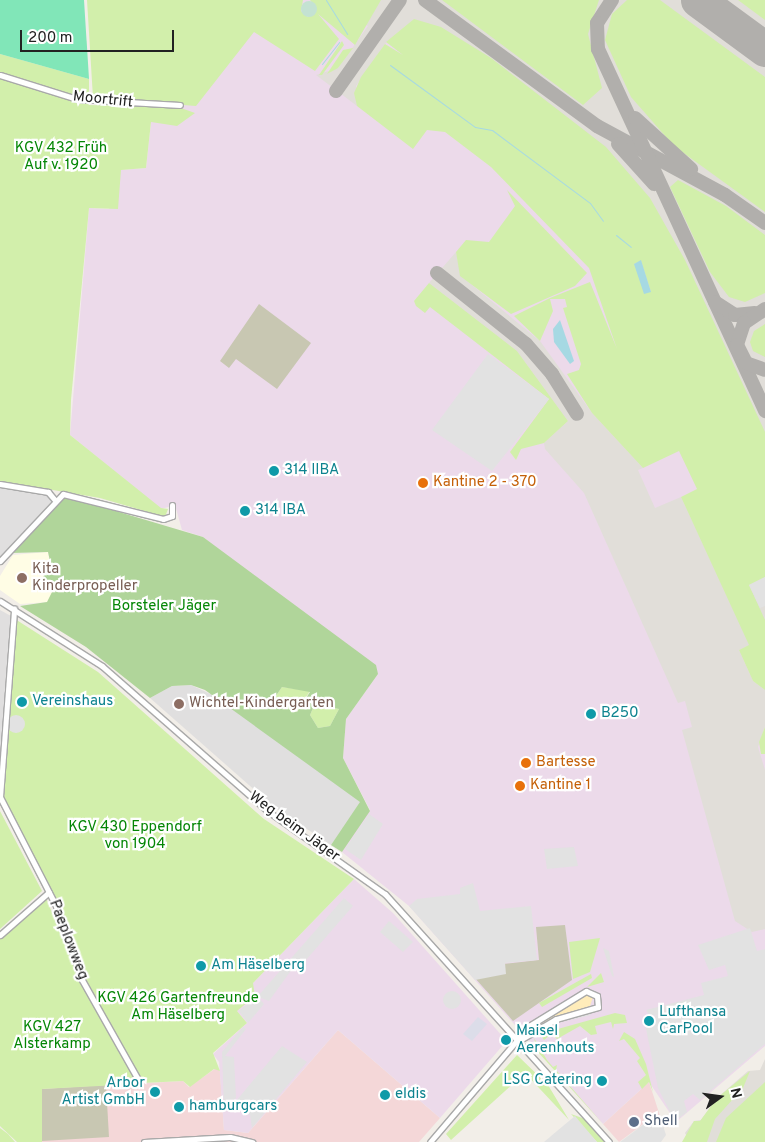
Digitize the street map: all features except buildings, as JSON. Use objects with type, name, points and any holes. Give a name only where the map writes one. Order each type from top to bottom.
[{"type":"street","name":"Moortrift","points":[[0,75],[77,99],[180,105]]},
{"type":"street","points":[[0,484],[48,492],[55,500]]},
{"type":"street","points":[[0,561],[55,500],[63,494],[163,519],[172,516],[172,505]]},
{"type":"street","name":"Weg beim Jäger","points":[[0,601],[102,666],[269,812],[385,894],[609,1142]]},
{"type":"street","points":[[0,797],[14,609]]},
{"type":"street","name":"Paeplowweg","points":[[0,797],[49,892],[82,980],[139,1081]]},
{"type":"street","points":[[0,935],[49,892]]},
{"type":"street","points":[[430,1142],[531,1024],[565,1001],[586,991],[597,996],[598,1007],[556,1019],[518,1041]]},
{"type":"street","points":[[144,1142],[230,1137],[252,1142]]},
{"type":"shaded area","points":[[294,0],[319,0],[352,14],[405,52],[570,222],[687,445],[765,636],[765,1046],[676,1122],[649,1082],[603,1124],[409,906],[342,852],[370,810],[343,758],[346,719],[378,674],[203,537],[182,530],[175,505],[161,509],[70,435],[89,208],[109,209],[120,170],[146,168],[151,122],[184,102],[222,46]]},
{"type":"shaded area","points":[[319,0],[765,0],[765,636],[740,560],[570,222],[384,81],[405,52],[388,40],[356,86],[357,106],[316,75],[338,68],[368,26]]},
{"type":"shaded area","points":[[306,1],[312,1],[317,6],[315,15],[306,17],[301,12],[301,6]]},
{"type":"shaded area","points":[[456,252],[461,276],[540,341],[592,413],[643,468],[638,470],[655,508],[681,497],[750,645],[739,650],[753,681],[765,690],[765,727],[758,747],[765,770],[765,929],[752,932],[735,921],[682,730],[692,727],[685,701],[678,703],[584,493],[545,449],[544,443],[568,421],[517,351],[429,283]]},
{"type":"shaded area","points":[[259,304],[311,343],[277,389],[236,359],[229,368],[220,361]]},
{"type":"shaded area","points":[[488,354],[549,399],[492,471],[432,430]]},
{"type":"shaded area","points":[[0,481],[47,489],[51,502],[0,558]]},
{"type":"shaded area","name":"Kita Kinderpropeller","points":[[48,552],[54,590],[48,602],[20,604],[0,590],[0,576],[13,555]]},
{"type":"shaded area","points":[[765,577],[765,606],[760,608],[749,585]]},
{"type":"shaded area","points":[[0,610],[11,616],[0,767]]},
{"type":"shaded area","points":[[191,685],[217,697],[361,802],[331,845],[274,807],[150,698],[172,686]]},
{"type":"shaded area","points":[[16,715],[22,718],[25,724],[22,730],[16,733],[10,730],[7,724],[10,718]]},
{"type":"shaded area","points":[[369,814],[383,824],[361,860],[345,849]]},
{"type":"shaded area","points":[[574,847],[578,866],[547,869],[544,849]]},
{"type":"shaded area","points":[[354,879],[393,913],[504,1038],[504,1044],[440,1118],[338,1030],[248,1133],[224,1130],[219,1062],[213,1054],[247,1023],[237,1011],[253,983]]},
{"type":"shaded area","points":[[473,883],[480,911],[531,906],[537,960],[505,963],[506,974],[475,980],[409,906],[417,899],[460,894],[460,888]]},
{"type":"shaded area","points":[[344,898],[353,906],[299,968],[295,965],[269,1001],[258,996]]},
{"type":"shaded area","points":[[389,921],[413,942],[403,952],[380,932]]},
{"type":"shaded area","points":[[565,925],[572,980],[513,1021],[466,968],[539,960],[536,927]]},
{"type":"shaded area","points":[[750,928],[757,951],[765,949],[765,1044],[700,1100],[693,1094],[684,1101],[687,1112],[679,1118],[672,1116],[658,1088],[644,1019],[660,1015],[650,1016],[646,1010],[704,995],[701,983],[728,976],[725,965],[709,970],[698,945]]},
{"type":"shaded area","points":[[603,948],[609,951],[614,977],[612,976]]},
{"type":"shaded area","points":[[452,991],[458,994],[461,1000],[458,1006],[452,1009],[446,1006],[443,1000],[446,994]]},
{"type":"shaded area","points":[[257,996],[264,1004],[248,1023],[239,1011]]},
{"type":"shaded area","points":[[587,1012],[591,1015],[550,1025],[558,1021]]},
{"type":"shaded area","points":[[478,1017],[487,1024],[472,1041],[463,1034]]},
{"type":"shaded area","points":[[243,1027],[246,1029],[225,1056],[234,1057],[236,1098],[224,1108],[222,1052]]},
{"type":"shaded area","points":[[338,1030],[440,1118],[419,1142],[42,1142],[42,1089],[183,1081],[189,1087],[216,1068],[220,1071],[224,1130],[248,1133]]},
{"type":"shaded area","points":[[282,1046],[307,1062],[252,1128],[250,1115],[236,1101]]},
{"type":"shaded area","points":[[765,1059],[765,1142],[690,1142],[685,1133],[694,1121],[701,1120],[717,1098],[748,1071],[760,1070]]},
{"type":"shaded area","points":[[649,1082],[662,1122],[646,1122],[619,1142],[603,1124]]},
{"type":"shaded area","points":[[106,1085],[109,1137],[42,1141],[42,1089]]},
{"type":"shaded area","points":[[575,1116],[597,1142],[544,1142],[557,1131]]},
{"type":"shaded area","points":[[648,1121],[662,1122],[666,1135],[661,1142],[620,1142]]},
{"type":"green space","points":[[0,0],[84,0],[89,79],[0,54]]},
{"type":"green space","name":"KGV 432 Früh Auf v. 1920","points":[[87,0],[303,0],[301,11],[308,17],[313,4],[310,0],[381,0],[355,45],[318,14],[339,39],[315,71],[254,32],[196,106],[93,98]]},
{"type":"green space","points":[[442,0],[599,0],[588,34],[602,88],[583,105]]},
{"type":"green space","points":[[627,0],[660,0],[765,77],[765,212],[674,146],[631,97],[605,40],[612,14]]},
{"type":"green space","points":[[738,0],[765,0],[765,20]]},
{"type":"green space","points":[[414,19],[441,27],[491,58],[606,147],[650,198],[685,260],[765,432],[765,577],[749,585],[765,620],[765,690],[753,681],[739,650],[749,645],[681,497],[697,489],[679,451],[643,468],[592,413],[567,374],[579,370],[581,364],[563,308],[567,307],[565,299],[550,299],[553,311],[540,341],[514,316],[550,298],[590,282],[617,349],[589,268],[491,167],[445,132],[427,130],[413,149],[357,106],[354,93],[361,77],[385,44],[403,55],[386,42]],"holes":[[[641,261],[651,292],[634,264]]]},
{"type":"green space","points":[[342,41],[344,45],[322,75],[319,75]]},
{"type":"green space","points":[[353,48],[338,68],[327,74],[343,50]]},
{"type":"green space","name":"KGV 432 Früh Auf v. 1920","points":[[0,54],[89,79],[89,105],[178,107],[195,113],[177,126],[151,122],[146,168],[121,170],[118,209],[89,208],[71,400],[70,435],[161,508],[168,509],[165,517],[100,498],[0,481]]},
{"type":"green space","points":[[678,180],[726,206],[765,235],[765,293],[745,302],[729,297],[710,272],[670,187]]},
{"type":"green space","points":[[507,190],[587,273],[575,286],[511,314],[460,276],[456,252],[466,240],[489,242],[515,206]]},
{"type":"green space","points":[[429,283],[517,351],[568,421],[544,443],[521,449],[516,460],[510,452],[549,399],[430,307],[425,313],[416,306],[414,301]]},
{"type":"green space","points":[[765,324],[765,357],[753,351],[750,342],[754,331]]},
{"type":"green space","name":"Borsteler Jäger","points":[[62,495],[203,537],[376,665],[378,674],[346,719],[343,758],[370,811],[342,852],[331,845],[360,802],[205,690],[191,685],[172,686],[150,698],[86,647],[20,606],[47,602],[54,588],[42,580],[50,561],[48,552],[11,553]],"holes":[[[282,687],[310,692],[297,712],[271,703]],[[324,706],[339,709],[330,726],[318,728],[310,715],[313,708]]]},
{"type":"green space","name":"KGV 430 Eppendorf von 1904","points":[[15,619],[98,672],[264,819],[354,879],[253,983],[255,996],[237,1011],[247,1023],[213,1053],[220,1071],[214,1069],[190,1087],[183,1081],[143,1083],[85,980],[59,905],[4,797]]},
{"type":"green space","points":[[282,687],[310,691],[296,712],[271,703]]},
{"type":"green space","points":[[324,706],[339,709],[330,726],[318,728],[310,715],[313,708]]},
{"type":"green space","points":[[765,727],[765,754],[761,754],[759,742]]},
{"type":"green space","points":[[0,811],[42,891],[0,929]]},
{"type":"green space","name":"KGV 427 Alsterkamp","points":[[46,898],[80,981],[137,1084],[42,1089],[42,1142],[17,1142],[0,1126],[0,939]]},
{"type":"green space","points":[[600,938],[590,972],[573,979],[569,942]]},
{"type":"green space","points":[[601,973],[604,982],[587,987]]},
{"type":"green space","points":[[591,974],[592,978],[542,1007],[539,1003]]},
{"type":"green space","points":[[615,1013],[625,1015],[627,1023],[614,1024],[613,1029],[611,1022],[595,1026],[597,1034],[591,1035],[580,1026],[557,1039],[551,1034],[544,1040],[540,1034]]},
{"type":"green space","points":[[624,1032],[635,1039],[646,1064],[653,1092],[649,1082],[642,1089],[638,1082],[646,1075],[637,1061],[640,1058],[624,1039],[619,1041]]},
{"type":"green space","points":[[534,1038],[547,1060],[553,1067],[557,1065],[556,1070],[603,1124],[537,1051]]},
{"type":"green space","points":[[517,1055],[548,1085],[569,1120],[525,1073],[451,1140],[446,1134]]},
{"type":"green space","points":[[750,1071],[743,1088],[715,1119],[707,1142],[682,1142],[694,1121],[700,1121],[717,1098]]},
{"type":"green space","points":[[765,1082],[765,1142],[716,1142],[726,1118]]},
{"type":"green space","points":[[571,1114],[585,1119],[605,1142],[597,1142]]},
{"type":"green space","points":[[0,1128],[8,1134],[15,1142],[0,1142]]},
{"type":"sand","points":[[584,995],[593,997],[590,1006],[535,1026]]},
{"type":"water","points":[[641,260],[651,292],[644,294],[634,264]]},
{"type":"water","points":[[560,320],[574,361],[570,364],[554,342],[553,329]]},
{"type":"waterway","points":[[326,0],[347,34]]},
{"type":"waterway","points":[[322,64],[339,42]]},
{"type":"waterway","points":[[390,65],[475,127],[492,130],[590,203],[603,221]]},
{"type":"waterway","points":[[616,235],[631,247]]},
{"type":"taxiway","points":[[336,91],[400,0]]},
{"type":"taxiway","points":[[425,0],[597,126],[725,195],[765,223]]},
{"type":"taxiway","points":[[612,0],[597,23],[598,49],[765,411]]},
{"type":"taxiway","points":[[635,118],[691,169]]},
{"type":"taxiway","points":[[618,144],[654,184]]},
{"type":"taxiway","points":[[437,273],[526,344],[552,374],[577,414]]},
{"type":"taxiway","points":[[715,302],[735,315],[755,313]]},
{"type":"taxiway","points":[[765,309],[744,323],[737,345],[746,363],[765,370]]},
{"type":"runway","points":[[698,0],[765,49]]},
{"type":"place","name":"314 IIBA","points":[[274,471]]},
{"type":"place","name":"Kantine 2 - 370","points":[[423,483]]},
{"type":"place","name":"314 IBA","points":[[245,511]]},
{"type":"place","name":"Kita Kinderpropeller","points":[[22,578]]},
{"type":"place","name":"Vereinshaus","points":[[22,702]]},
{"type":"place","name":"Wichtel-Kindergarten","points":[[179,704]]},
{"type":"place","name":"B250","points":[[591,714]]},
{"type":"place","name":"Bartesse","points":[[526,763]]},
{"type":"place","name":"Kantine 1","points":[[520,786]]},
{"type":"place","name":"Am Häselberg","points":[[201,966]]},
{"type":"place","name":"Lufthansa CarPool","points":[[649,1021]]},
{"type":"place","name":"Maisel Aerenhouts","points":[[506,1040]]},
{"type":"place","name":"LSG Catering","points":[[602,1081]]},
{"type":"place","name":"Arbor Artist GmbH","points":[[155,1092]]},
{"type":"place","name":"eldis","points":[[385,1095]]},
{"type":"place","name":"hamburgcars","points":[[179,1107]]},
{"type":"place","name":"Shell","points":[[634,1122]]},
{"type":"park label","name":"KGV 426 Gartenfreunde Am Häselberg","points":[[178,1006]]}]
